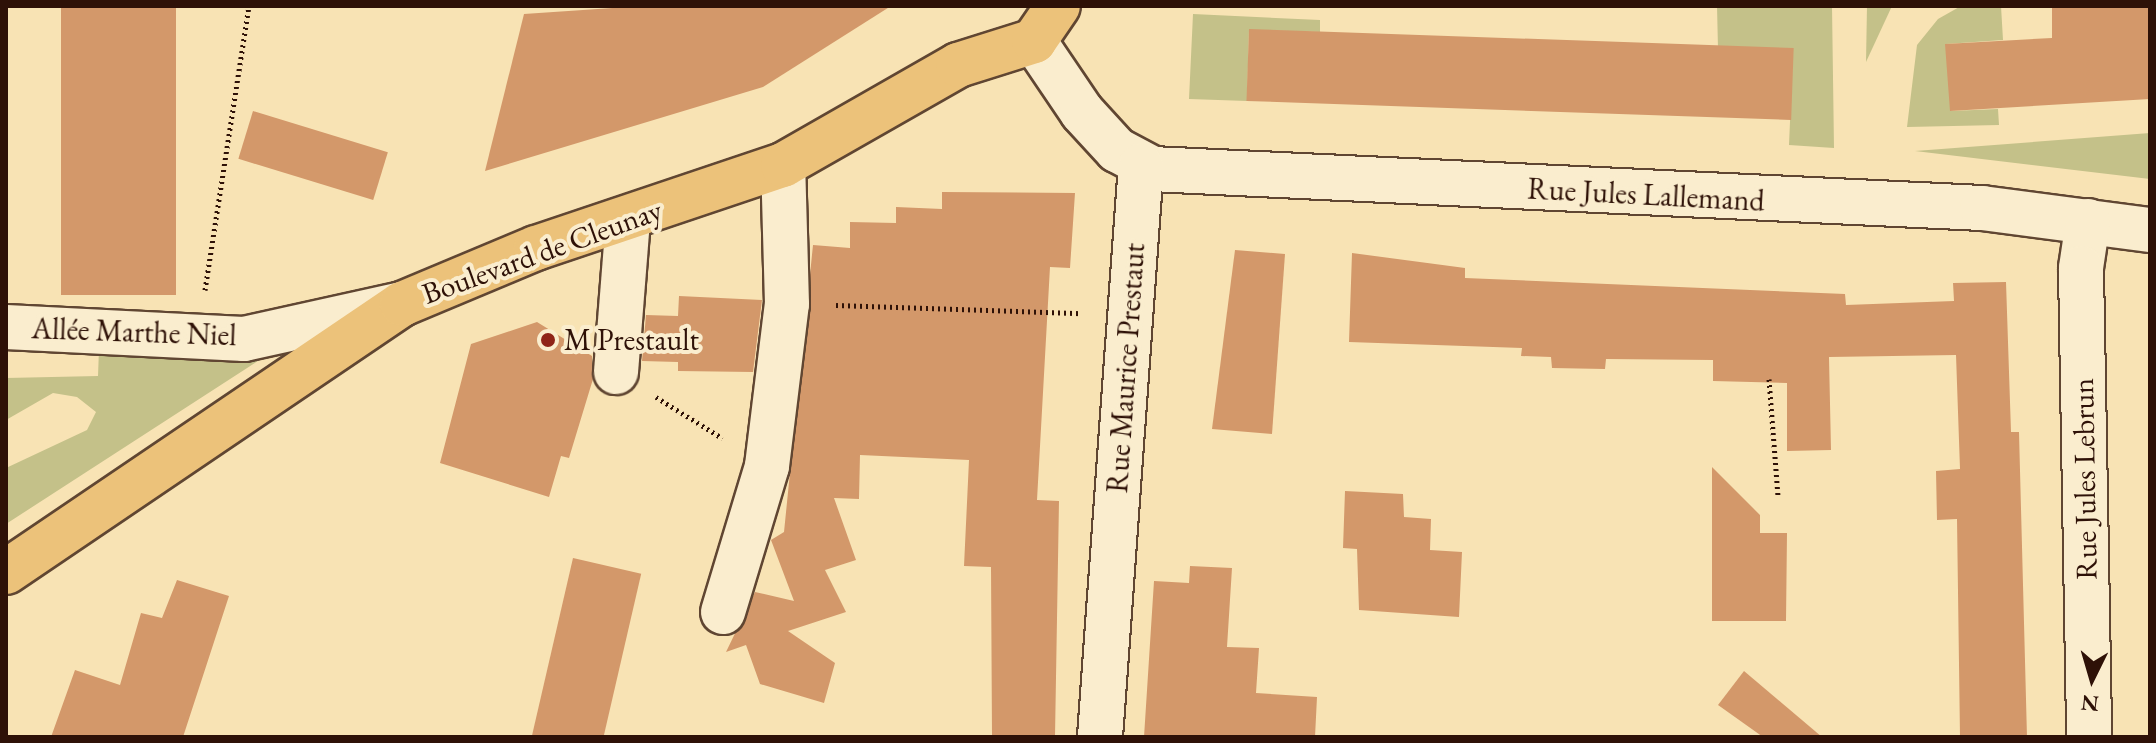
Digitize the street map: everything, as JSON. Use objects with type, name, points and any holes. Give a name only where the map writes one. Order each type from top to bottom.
[{"type":"main road","points":[[1034,41],[1058,6]]},
{"type":"main road","name":"Boulevard de Cleunay","points":[[6,572],[402,304],[783,165],[958,65],[1034,41]]},
{"type":"street","points":[[1034,41],[1082,112],[1141,165]]},
{"type":"street","points":[[723,612],[767,466],[787,304],[783,165]]},
{"type":"street","name":"Rue Jules Lallemand","points":[[1141,165],[1982,208],[2150,230]]},
{"type":"street","name":"Rue Maurice Prestaut","points":[[1100,737],[1141,165]]},
{"type":"street","points":[[616,372],[628,219]]},
{"type":"street","name":"Rue Jules Lebrun","points":[[2088,221],[2081,268],[2089,737]]},
{"type":"street","name":"Allée Marthe Niel","points":[[6,327],[244,339],[402,304]]},
{"type":"path","points":[[213,238],[249,6]]},
{"type":"path","points":[[787,304],[1061,312]]},
{"type":"path","points":[[616,372],[767,466]]},
{"type":"path","points":[[1769,379],[1778,497]]},
{"type":"shaded area","points":[[1717,6],[1832,6],[1834,148],[1789,145],[1793,51],[1718,49]]},
{"type":"shaded area","points":[[1867,6],[1892,6],[1866,62]]},
{"type":"shaded area","points":[[1961,6],[2001,6],[2003,40],[1946,44],[1951,111],[1998,109],[1999,125],[1907,127],[1917,45],[1938,19]]},
{"type":"shaded area","points":[[1193,14],[1320,20],[1320,32],[1249,30],[1247,101],[1189,99]]},
{"type":"shaded area","points":[[2150,133],[2150,179],[1915,151]]},
{"type":"shaded area","points":[[99,349],[212,350],[261,359],[6,524],[6,468],[87,430],[96,412],[77,397],[53,393],[6,420],[6,378],[98,376]]},
{"type":"building","points":[[61,6],[176,6],[176,295],[61,295]]},
{"type":"building","points":[[642,6],[891,6],[763,87],[485,171],[524,14]]},
{"type":"building","points":[[2052,6],[2150,6],[2150,99],[1950,111],[1945,44],[2052,38]]},
{"type":"building","points":[[1249,29],[1794,48],[1791,120],[1246,101]]},
{"type":"building","points":[[253,111],[388,152],[373,200],[238,159]]},
{"type":"building","points":[[942,192],[1075,193],[1070,268],[1050,267],[1037,500],[1059,501],[1055,737],[992,737],[991,567],[964,566],[969,460],[860,455],[859,499],[834,498],[856,560],[825,570],[846,612],[788,631],[835,663],[824,703],[760,684],[746,645],[726,652],[755,592],[794,601],[771,540],[784,532],[813,245],[850,248],[850,222],[896,223],[896,207],[942,209]]},
{"type":"building","points":[[1235,250],[1285,254],[1272,434],[1212,429]]},
{"type":"building","points":[[1352,253],[1465,268],[1465,278],[1845,294],[1846,305],[1954,301],[1953,283],[2006,282],[2011,432],[2019,432],[2027,737],[1960,737],[1957,519],[1937,520],[1936,471],[1960,469],[1956,355],[1829,357],[1831,450],[1787,451],[1787,383],[1713,381],[1713,360],[1606,359],[1605,369],[1552,368],[1551,357],[1521,356],[1522,348],[1349,342]]},
{"type":"building","points":[[679,296],[762,300],[753,372],[678,371],[678,362],[642,361],[646,315],[678,316]]},
{"type":"building","points":[[537,322],[592,356],[593,379],[569,458],[561,456],[549,497],[440,463],[471,344]]},
{"type":"building","points":[[1712,467],[1760,515],[1760,533],[1787,533],[1786,621],[1712,621]]},
{"type":"building","points":[[1345,491],[1403,494],[1404,517],[1431,519],[1430,550],[1462,552],[1459,617],[1359,610],[1357,549],[1343,548]]},
{"type":"building","points":[[573,558],[641,574],[604,737],[532,737]]},
{"type":"building","points":[[1190,566],[1232,568],[1227,647],[1259,648],[1256,693],[1317,697],[1315,737],[1144,737],[1154,581],[1189,583]]},
{"type":"building","points":[[177,580],[229,596],[183,737],[51,737],[75,670],[120,685],[141,613],[162,618]]},
{"type":"building","points":[[1744,671],[1822,737],[1763,737],[1718,705]]},
{"type":"place","name":"M Prestault","points":[[548,340]]}]
